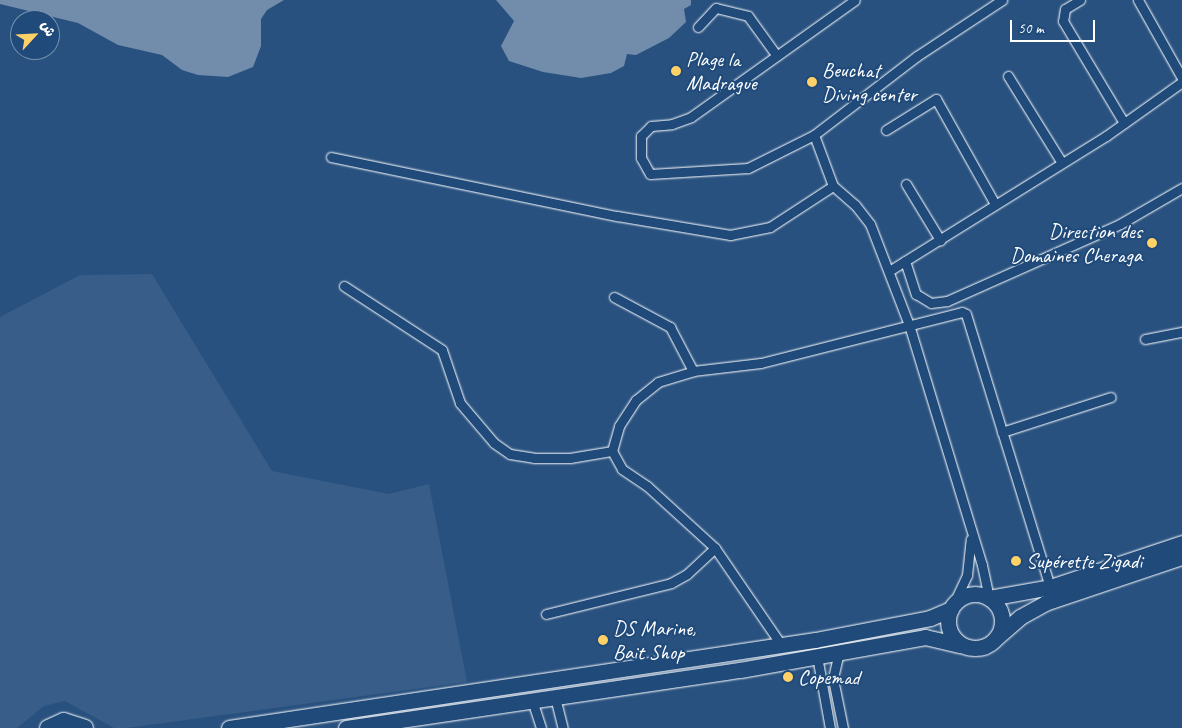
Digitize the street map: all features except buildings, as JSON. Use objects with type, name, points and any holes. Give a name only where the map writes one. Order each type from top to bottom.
[{"type":"highway","points":[[48,728],[64,721],[84,728]]},
{"type":"main road","points":[[229,728],[782,646],[930,618],[968,595],[989,598],[1050,587],[1182,543]]},
{"type":"main road","points":[[346,728],[817,656],[925,637],[980,648],[996,638],[1020,617],[1045,603],[1182,557]]},
{"type":"main road","points":[[989,598],[1002,617],[996,638]]},
{"type":"main road","points":[[952,606],[948,616],[950,633],[961,645]]},
{"type":"street","points":[[855,0],[691,117],[672,124],[651,126],[641,136],[641,158],[650,174],[748,168],[814,135],[917,56],[1002,0]]},
{"type":"street","points":[[1080,0],[1065,9],[1063,21],[1124,123]]},
{"type":"street","points":[[889,271],[1124,123],[1182,80],[1138,0]]},
{"type":"street","points":[[698,27],[716,8],[748,16],[777,56]]},
{"type":"street","points":[[1008,76],[1062,163]]},
{"type":"street","points":[[886,130],[936,99],[995,204]]},
{"type":"street","points":[[814,135],[833,186],[855,205],[870,224],[889,271],[909,325],[989,598]]},
{"type":"street","points":[[331,157],[617,216],[730,235],[770,228],[833,186]]},
{"type":"street","points":[[906,184],[940,240]]},
{"type":"street","points":[[905,261],[916,294],[931,303],[947,301],[1120,224],[1182,188]]},
{"type":"street","points":[[344,286],[442,350],[460,403],[494,443],[510,454],[534,458],[570,458],[612,451]]},
{"type":"street","points":[[614,297],[670,327],[692,370]]},
{"type":"street","points":[[782,646],[715,548],[647,486],[622,469],[612,451],[620,426],[636,400],[658,382],[692,370],[761,363],[962,312],[966,314],[1050,587]]},
{"type":"street","points":[[1145,339],[1182,332]]},
{"type":"street","points":[[1002,432],[1111,397]]},
{"type":"street","points":[[952,606],[970,560],[970,529]]},
{"type":"street","points":[[546,614],[671,583],[687,574],[715,548]]},
{"type":"street","points":[[839,652],[833,679],[843,728]]},
{"type":"street","points":[[817,656],[830,728]]},
{"type":"street","points":[[555,696],[563,728]]},
{"type":"street","points":[[532,700],[541,728]]},
{"type":"shaded area","points":[[0,0],[284,0],[267,10],[261,19],[261,46],[253,67],[228,77],[198,75],[182,70],[162,55],[118,45],[78,23],[60,19],[60,10],[25,10],[0,4]]},
{"type":"shaded area","points":[[496,0],[691,0],[691,5],[684,9],[686,22],[669,38],[636,55],[627,54],[624,66],[611,73],[581,78],[543,72],[509,61],[501,46],[514,21]]},
{"type":"shaded area","points":[[152,274],[272,471],[389,494],[429,484],[467,682],[127,728],[114,728],[65,701],[44,706],[17,728],[0,728],[0,317],[80,275]]},
{"type":"place","name":"Plage la Madrague","points":[[676,71]]},
{"type":"place","name":"Beuchat Diving center","points":[[812,82]]},
{"type":"place","name":"Direction des Domaines Cheraga","points":[[1152,243]]},
{"type":"place","name":"Supérette Zigadi","points":[[1016,561]]},
{"type":"place","name":"DS Marine, Bait Shop","points":[[603,640]]},
{"type":"place","name":"Copemad","points":[[788,677]]}]
